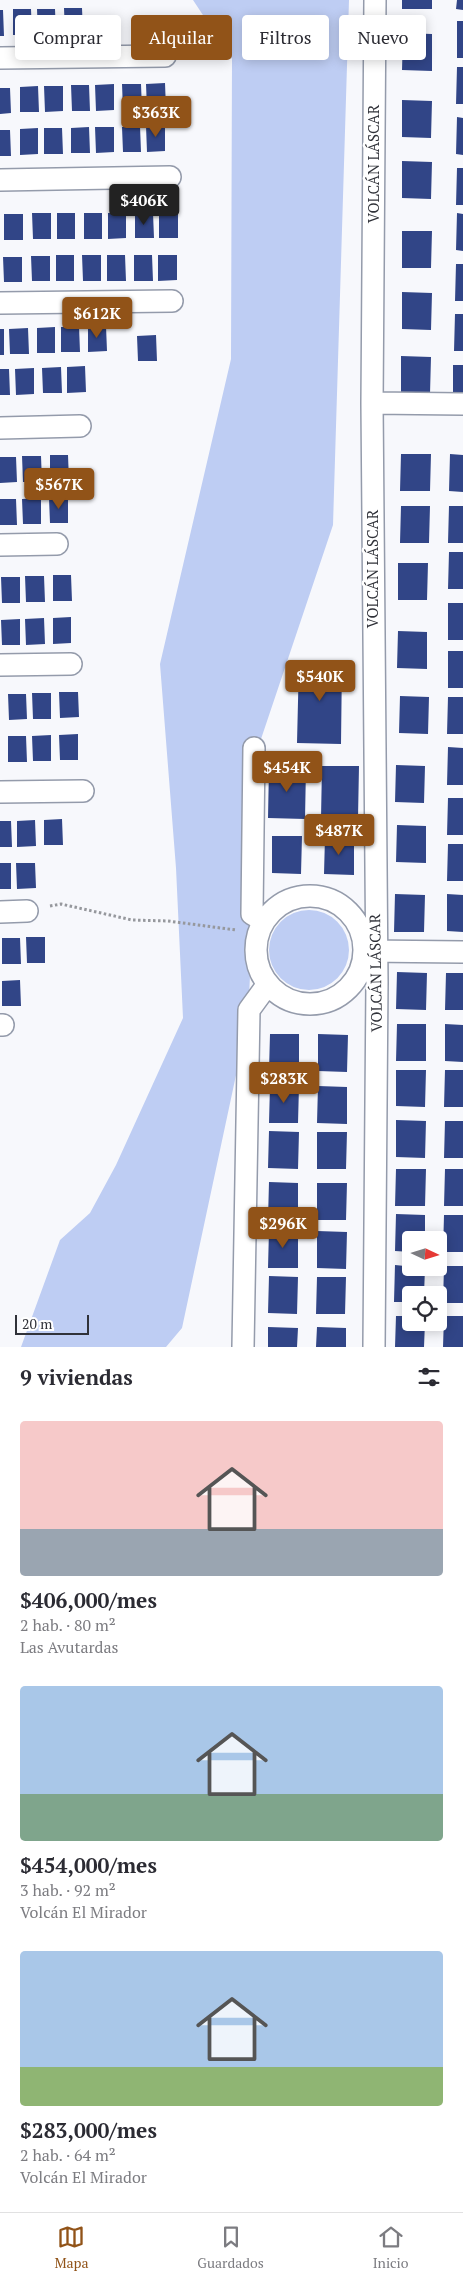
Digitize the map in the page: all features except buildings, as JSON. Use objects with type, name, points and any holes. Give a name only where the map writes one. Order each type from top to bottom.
[{"type":"street","name":"VOLCÁN LÁSCAR","points":[[374,1347],[370,951],[375,0]]},
{"type":"street","points":[[0,58],[131,56]]},
{"type":"street","points":[[0,180],[170,177]]},
{"type":"street","points":[[0,303],[172,301]]},
{"type":"street","points":[[372,403],[463,404]]},
{"type":"street","points":[[0,428],[80,426]]},
{"type":"street","points":[[0,545],[57,544]]},
{"type":"street","points":[[0,665],[71,664]]},
{"type":"street","points":[[254,748],[252,914],[261,927]]},
{"type":"street","points":[[0,792],[83,791]]},
{"type":"street","points":[[308,895],[326,897],[342,905],[355,918],[370,951],[355,982],[343,994],[328,1002],[312,1005],[295,1003],[280,996],[268,984],[257,960],[261,927],[276,907],[291,899],[308,895]]},
{"type":"street","points":[[0,912],[27,911]]},
{"type":"street","points":[[370,951],[463,952]]},
{"type":"street","points":[[243,1347],[250,1010],[268,984]]},
{"type":"path","points":[[27,911],[61,904],[132,920],[261,927]]},
{"type":"shaded area","points":[[193,0],[349,0],[349,15],[339,15],[339,60],[347,60],[333,525],[261,739],[248,1019],[182,1328],[166,1347],[21,1347],[60,1240],[90,1213],[116,1165],[183,1018],[176,868],[160,664],[231,359],[232,15],[203,15]]},
{"type":"shaded area","points":[[309,910],[324,913],[337,922],[346,935],[349,950],[346,965],[337,978],[324,987],[309,990],[294,987],[281,978],[272,965],[269,950],[272,935],[281,922],[294,913]]}]
